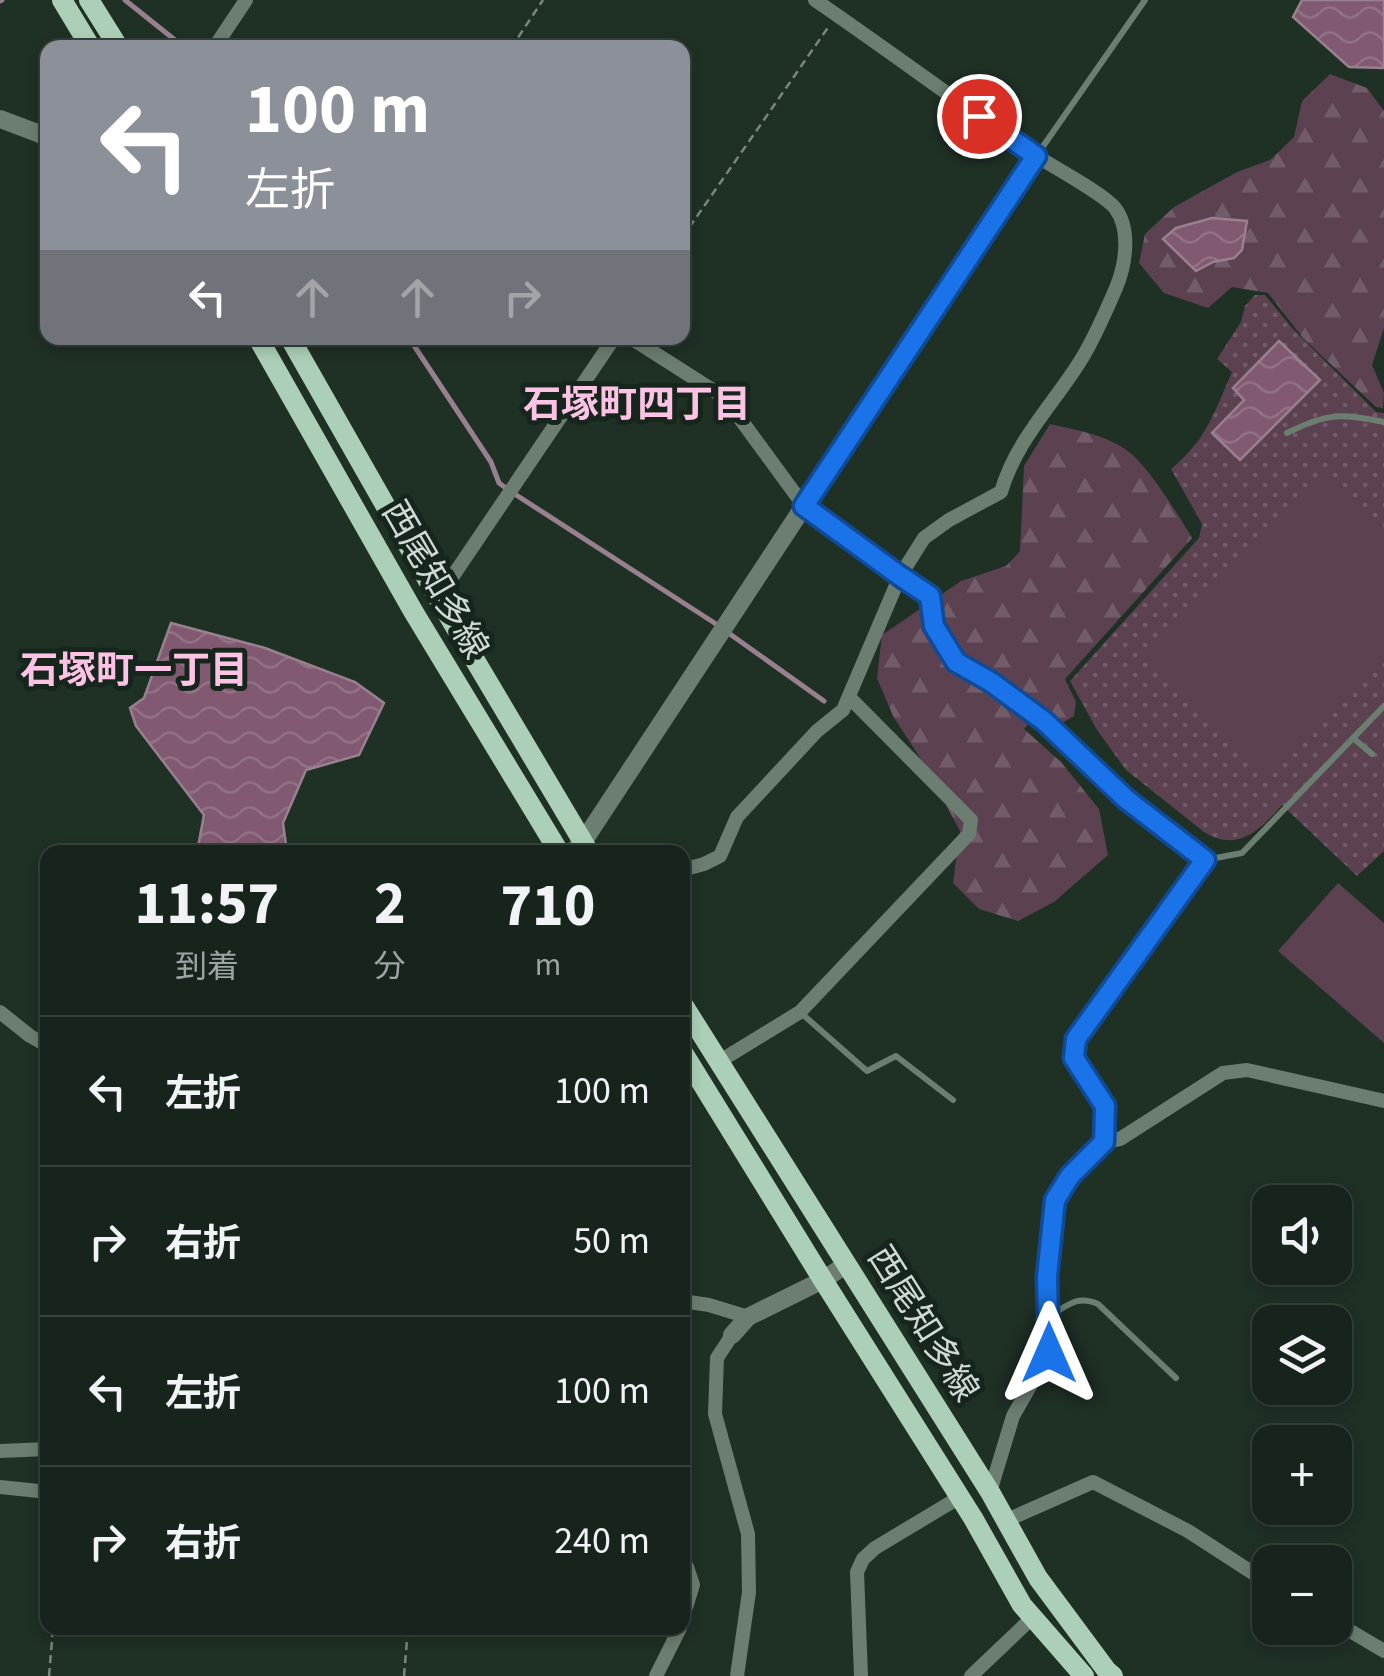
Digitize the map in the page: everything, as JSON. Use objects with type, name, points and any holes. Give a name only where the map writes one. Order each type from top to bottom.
[{"type":"main road","points":[[62,0],[87,40]]},
{"type":"main road","points":[[89,0],[113,40]]},
{"type":"main road","name":"西尾知多線","points":[[262,345],[414,612],[555,845]]},
{"type":"main road","name":"西尾知多線","points":[[294,345],[579,845]]},
{"type":"main road","name":"西尾知多線","points":[[690,1015],[990,1492],[1038,1578],[1113,1676]]},
{"type":"main road","name":"西尾知多線","points":[[690,1064],[1032,1618],[1084,1676]]},
{"type":"street","points":[[219,40],[246,0]]},
{"type":"street","points":[[690,868],[720,856],[736,817],[817,731],[844,710],[900,576],[924,538],[1002,492],[1009,466],[1080,361],[1119,282],[1126,238],[1112,204],[1036,156],[815,0]]},
{"type":"street","points":[[0,119],[40,135]]},
{"type":"street","points":[[584,845],[1036,156]]},
{"type":"street","points":[[438,598],[609,345]]},
{"type":"street","points":[[642,345],[725,398],[804,506],[900,576]]},
{"type":"street","points":[[720,1062],[800,1012],[969,834],[971,820],[849,697]]},
{"type":"street","points":[[1104,1142],[1105,1106],[1074,1058],[1076,1039],[1205,860]]},
{"type":"street","points":[[0,1012],[40,1042]]},
{"type":"street","points":[[990,1492],[1014,1416],[1049,1353],[1047,1277],[1055,1200],[1070,1176],[1104,1142],[1120,1139],[1223,1073],[1246,1070],[1384,1101]]},
{"type":"street","points":[[737,1676],[749,1592],[748,1534],[715,1414],[717,1358],[748,1317],[847,1264]]},
{"type":"street","points":[[690,1301],[748,1317]]},
{"type":"street","points":[[0,1452],[40,1450]]},
{"type":"street","points":[[1007,1520],[1093,1482],[1188,1532],[1252,1573]]},
{"type":"street","points":[[0,1487],[40,1491]]},
{"type":"street","points":[[860,1676],[857,1572],[863,1559],[874,1548],[960,1497]]},
{"type":"street","points":[[971,1676],[1032,1618]]},
{"type":"street","points":[[1352,1632],[1384,1651]]},
{"type":"street","points":[[656,1676],[676,1635]]},
{"type":"lane","points":[[1036,156],[1145,0]]},
{"type":"lane","points":[[1287,433],[1310,421],[1346,414],[1384,422]]},
{"type":"lane","points":[[900,576],[930,596],[934,626],[956,662],[1044,721],[1126,799],[1205,860],[1242,853],[1384,706]]},
{"type":"lane","points":[[1354,738],[1372,754]]},
{"type":"lane","points":[[800,1012],[866,1071],[896,1056],[953,1100]]},
{"type":"lane","points":[[1050,1316],[1077,1300],[1098,1304],[1176,1378]]},
{"type":"path","points":[[516,40],[543,0]]},
{"type":"path","points":[[690,226],[836,15]]},
{"type":"path","points":[[49,1676],[52,1635]]},
{"type":"path","points":[[404,1676],[407,1635]]},
{"type":"green space","points":[[1330,74],[1367,88],[1384,111],[1384,328],[1372,365],[1384,393],[1383,408],[1376,407],[1303,338],[1268,293],[1232,287],[1208,308],[1164,293],[1139,263],[1145,234],[1174,207],[1237,172],[1270,160],[1294,137],[1302,101]]},
{"type":"green space","points":[[1255,295],[1265,295],[1293,329],[1376,412],[1384,413],[1384,851],[1357,876],[1282,805],[1247,836],[1227,840],[1204,832],[1126,770],[1097,730],[1070,681],[1199,538],[1202,524],[1171,469],[1193,447],[1214,413],[1232,372],[1217,359]]},
{"type":"green space","points":[[1050,424],[1089,433],[1125,449],[1162,490],[1192,538],[1065,679],[1076,702],[1074,716],[1062,723],[1041,709],[1024,729],[1061,762],[1099,809],[1108,855],[1054,902],[1018,921],[979,909],[953,883],[960,831],[893,716],[877,678],[882,635],[961,581],[1006,566],[1020,551],[1024,466]]},
{"type":"green space","points":[[1328,475],[1384,529],[1384,657],[1267,776],[1148,659]]},
{"type":"green space","points":[[1338,883],[1384,923],[1384,1043],[1278,951]]},
{"type":"water","points":[[1302,0],[1384,0],[1384,68],[1349,67],[1293,17]]},
{"type":"water","points":[[1212,218],[1247,221],[1242,250],[1234,258],[1213,262],[1196,271],[1163,239],[1176,228]]},
{"type":"water","points":[[1279,341],[1320,380],[1240,460],[1212,433],[1244,400],[1233,388]]},
{"type":"water","points":[[171,623],[265,648],[355,682],[384,703],[359,755],[306,770],[283,823],[286,845],[198,845],[204,815],[136,726],[130,708],[144,698]]},
{"type":"waterway","points":[[125,0],[175,40]]},
{"type":"waterway","points":[[414,345],[491,462],[499,483],[713,622],[824,701]]},
{"type":"district","name":"石塚町四丁目","points":[[637,405]]},
{"type":"district","name":"石塚町一丁目","points":[[134,671]]},
{"type":"route","points":[[979,116],[1036,156],[804,506],[930,596],[934,626],[956,662],[1044,721],[1126,799],[1205,860],[1076,1039],[1074,1058],[1105,1106],[1104,1142],[1070,1176],[1055,1200],[1047,1277],[1049,1353]]}]
